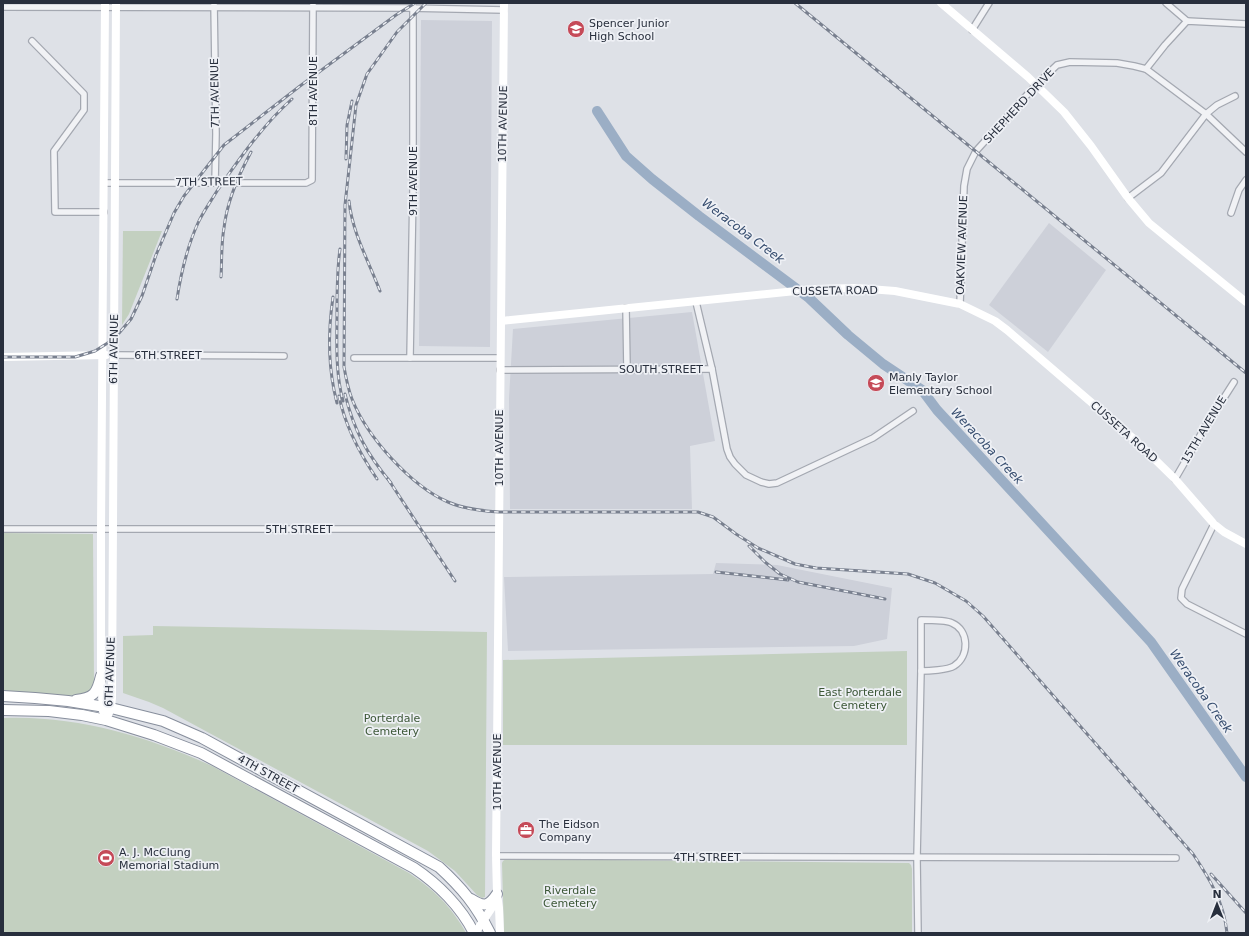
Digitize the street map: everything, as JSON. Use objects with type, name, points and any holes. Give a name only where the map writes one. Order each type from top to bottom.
[{"type":"highway","points":[[68,701],[86,699],[94,695],[98,689],[101,676]]},
{"type":"highway","name":"4TH STREET","points":[[3,696],[68,701],[106,708],[163,722],[202,738],[440,867],[470,898],[484,920],[490,933]]},
{"type":"highway","name":"4TH STREET","points":[[3,710],[82,715],[106,720],[201,752],[414,868],[428,878],[452,901],[469,922],[475,933]]},
{"type":"highway","points":[[470,898],[481,905],[491,902],[497,894]]},
{"type":"main road","points":[[941,3],[1064,112],[1091,146],[1128,198],[1149,223],[1245,298]]},
{"type":"main road","name":"6TH AVENUE","points":[[105,6],[100,529],[101,676],[103,699],[106,708],[106,720]]},
{"type":"main road","name":"6TH AVENUE","points":[[106,708],[112,698],[116,6]]},
{"type":"main road","name":"10TH AVENUE","points":[[500,933],[496,856],[504,6]]},
{"type":"main road","name":"CUSSETA ROAD","points":[[501,321],[785,292],[856,288],[895,291],[960,304],[995,321],[1007,330],[1134,439],[1175,479],[1214,524],[1224,532],[1246,544]]},
{"type":"main road","name":"6TH STREET","points":[[3,357],[114,355]]},
{"type":"main road","name":"10TH AVENUE","points":[[475,933],[495,903],[497,894]]},
{"type":"street","points":[[972,30],[989,3]]},
{"type":"street","points":[[1166,3],[1187,21],[1246,24]]},
{"type":"street","points":[[3,7],[214,5],[504,6]]},
{"type":"street","name":"7TH AVENUE","points":[[214,5],[215,182]]},
{"type":"street","name":"9TH AVENUE","points":[[410,358],[413,189],[413,5]]},
{"type":"street","name":"8TH AVENUE","points":[[312,180],[313,6]]},
{"type":"street","points":[[1146,70],[1165,45],[1187,21]]},
{"type":"street","points":[[32,41],[84,94],[84,110],[54,151],[55,212],[104,212]]},
{"type":"street","name":"SHEPHERD DRIVE","points":[[964,186],[967,168],[974,154],[1057,65],[1070,62],[1117,63],[1146,70],[1206,114],[1246,152]]},
{"type":"street","points":[[1128,198],[1161,173],[1206,114],[1217,105],[1235,96]]},
{"type":"street","name":"7TH STREET","points":[[104,183],[306,183],[312,180]]},
{"type":"street","points":[[1231,213],[1239,190],[1246,180]]},
{"type":"street","name":"OAKVIEW AVENUE","points":[[960,304],[964,186]]},
{"type":"street","points":[[696,302],[712,369]]},
{"type":"street","points":[[626,308],[627,369]]},
{"type":"street","name":"6TH STREET","points":[[114,355],[284,356]]},
{"type":"street","points":[[354,358],[500,358]]},
{"type":"street","name":"SOUTH STREET","points":[[500,370],[712,369],[727,449],[730,457],[746,475],[769,484],[777,483],[874,438],[913,411]]},
{"type":"street","name":"15TH AVENUE","points":[[1175,479],[1204,429],[1234,382]]},
{"type":"street","points":[[1214,524],[1182,589],[1181,598],[1187,604],[1246,634]]},
{"type":"street","name":"5TH STREET","points":[[3,529],[498,529]]},
{"type":"street","points":[[918,933],[917,858],[921,620],[952,622],[962,630],[967,644],[963,656],[954,666],[931,671],[921,671]]},
{"type":"street","name":"4TH STREET","points":[[496,856],[1176,858]]},
{"type":"shaded area","points":[[421,20],[492,21],[490,347],[419,346]]},
{"type":"shaded area","points":[[1049,223],[1106,270],[1048,352],[989,305]]},
{"type":"shaded area","points":[[692,312],[715,441],[690,446],[692,509],[510,509],[509,398],[513,329]]},
{"type":"shaded area","points":[[716,563],[777,565],[892,588],[887,639],[854,646],[508,651],[504,577],[713,574]]},
{"type":"green space","points":[[123,231],[162,231],[129,314],[122,325]]},
{"type":"green space","points":[[3,533],[93,534],[94,684],[92,691],[75,696],[3,694]]},
{"type":"green space","name":"Porterdale Cemetery","points":[[153,626],[487,632],[485,897],[482,898],[477,895],[455,871],[428,851],[163,708],[123,693],[123,636],[153,635]]},
{"type":"green space","name":"East Porterdale Cemetery","points":[[907,651],[907,745],[503,745],[503,660]]},
{"type":"green space","points":[[3,718],[57,720],[84,724],[162,745],[212,766],[409,873],[441,899],[466,933],[3,933]]},
{"type":"green space","name":"Riverdale Cemetery","points":[[506,859],[909,863],[912,869],[912,933],[504,933],[502,863]]},
{"type":"waterway","name":"Weracoba Creek","points":[[597,111],[626,156],[652,179],[809,298],[848,335],[883,364],[922,390],[937,410],[1151,642],[1246,777]]},
{"type":"railway","points":[[3,357],[75,357],[95,351],[114,339],[131,319],[142,296],[156,255],[174,213],[184,196],[224,145],[300,86],[396,15],[415,3]]},
{"type":"railway","points":[[426,3],[397,32],[367,74],[356,105],[345,205],[344,367],[347,383],[359,414],[379,444],[405,472],[434,495],[448,502],[467,508],[499,512],[698,512],[713,517],[758,548],[795,564],[816,568],[908,574],[935,583],[966,601],[983,616],[1193,854],[1205,873],[1219,901],[1223,912],[1227,933]]},
{"type":"railway","points":[[795,3],[1246,373]]},
{"type":"railway","points":[[177,299],[188,251],[194,232],[202,215],[217,191],[252,143],[271,120],[292,99]]},
{"type":"railway","points":[[346,159],[347,125],[352,101]]},
{"type":"railway","points":[[221,277],[222,240],[225,218],[230,198],[251,152]]},
{"type":"railway","points":[[349,201],[357,235],[380,291]]},
{"type":"railway","points":[[340,249],[337,280],[337,356],[340,390],[343,401]]},
{"type":"railway","points":[[333,297],[330,323],[330,363],[337,403]]},
{"type":"railway","points":[[345,394],[362,442],[391,483]]},
{"type":"railway","points":[[339,396],[349,429],[377,479]]},
{"type":"railway","points":[[388,479],[455,581]]},
{"type":"railway","points":[[749,546],[780,574],[798,582],[885,599]]},
{"type":"railway","points":[[716,572],[788,580]]},
{"type":"railway","points":[[1211,874],[1246,913]]},
{"type":"place","name":"Spencer Junior High School","points":[[576,29]]},
{"type":"place","name":"Manly Taylor Elementary School","points":[[876,383]]},
{"type":"place","name":"The Eidson Company","points":[[526,830]]},
{"type":"place","name":"A. J. McClung Memorial Stadium","points":[[106,858]]}]
